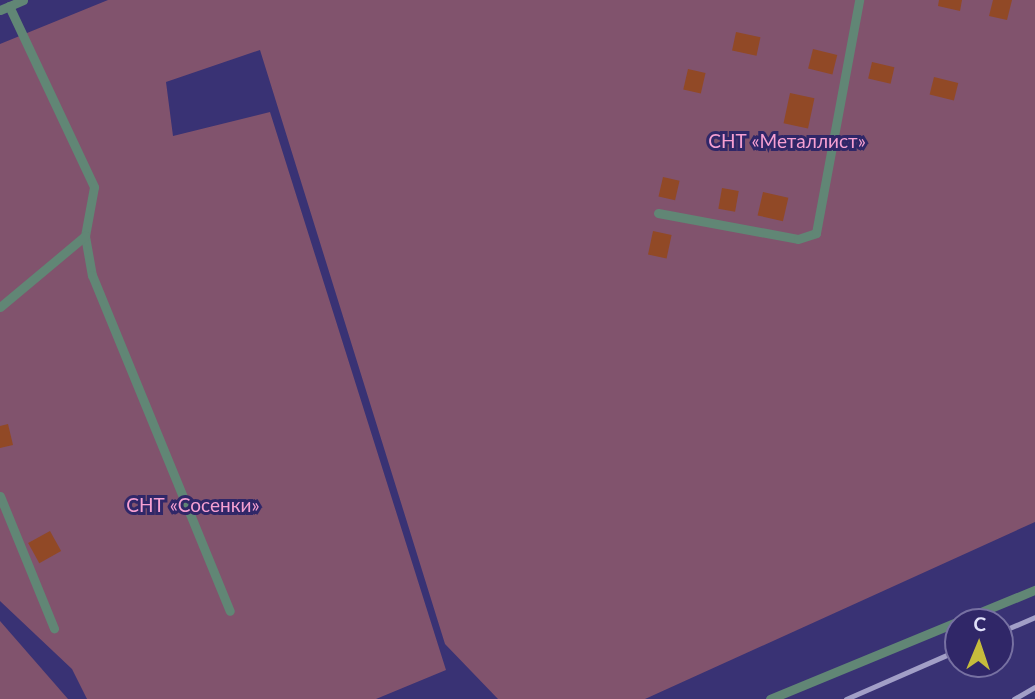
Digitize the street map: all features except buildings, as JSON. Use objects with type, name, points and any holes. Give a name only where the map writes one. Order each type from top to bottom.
[{"type":"lane","points":[[23,0],[4,8],[94,187],[85,236],[92,275],[230,611]]},
{"type":"lane","points":[[658,213],[798,239],[816,233],[859,0]]},
{"type":"lane","points":[[0,307],[85,236]]},
{"type":"lane","points":[[0,496],[54,628]]},
{"type":"lane","points":[[770,699],[1035,590]]},
{"type":"green space","points":[[108,0],[1035,0],[1035,522],[645,699],[498,699],[445,644],[260,50],[166,82],[173,136],[270,112],[446,670],[376,699],[87,699],[72,669],[0,601],[0,44]]},
{"type":"green space","points":[[0,621],[68,699],[0,699]]},
{"type":"railway","points":[[1014,626],[1035,617]]},
{"type":"railway","points":[[846,699],[944,656]]},
{"type":"railway","points":[[1014,699],[1035,687]]},
{"type":"park label","name":"СНТ «Металлист»","points":[[787,141]]},
{"type":"park label","name":"СНТ «Сосенки»","points":[[193,505]]}]
